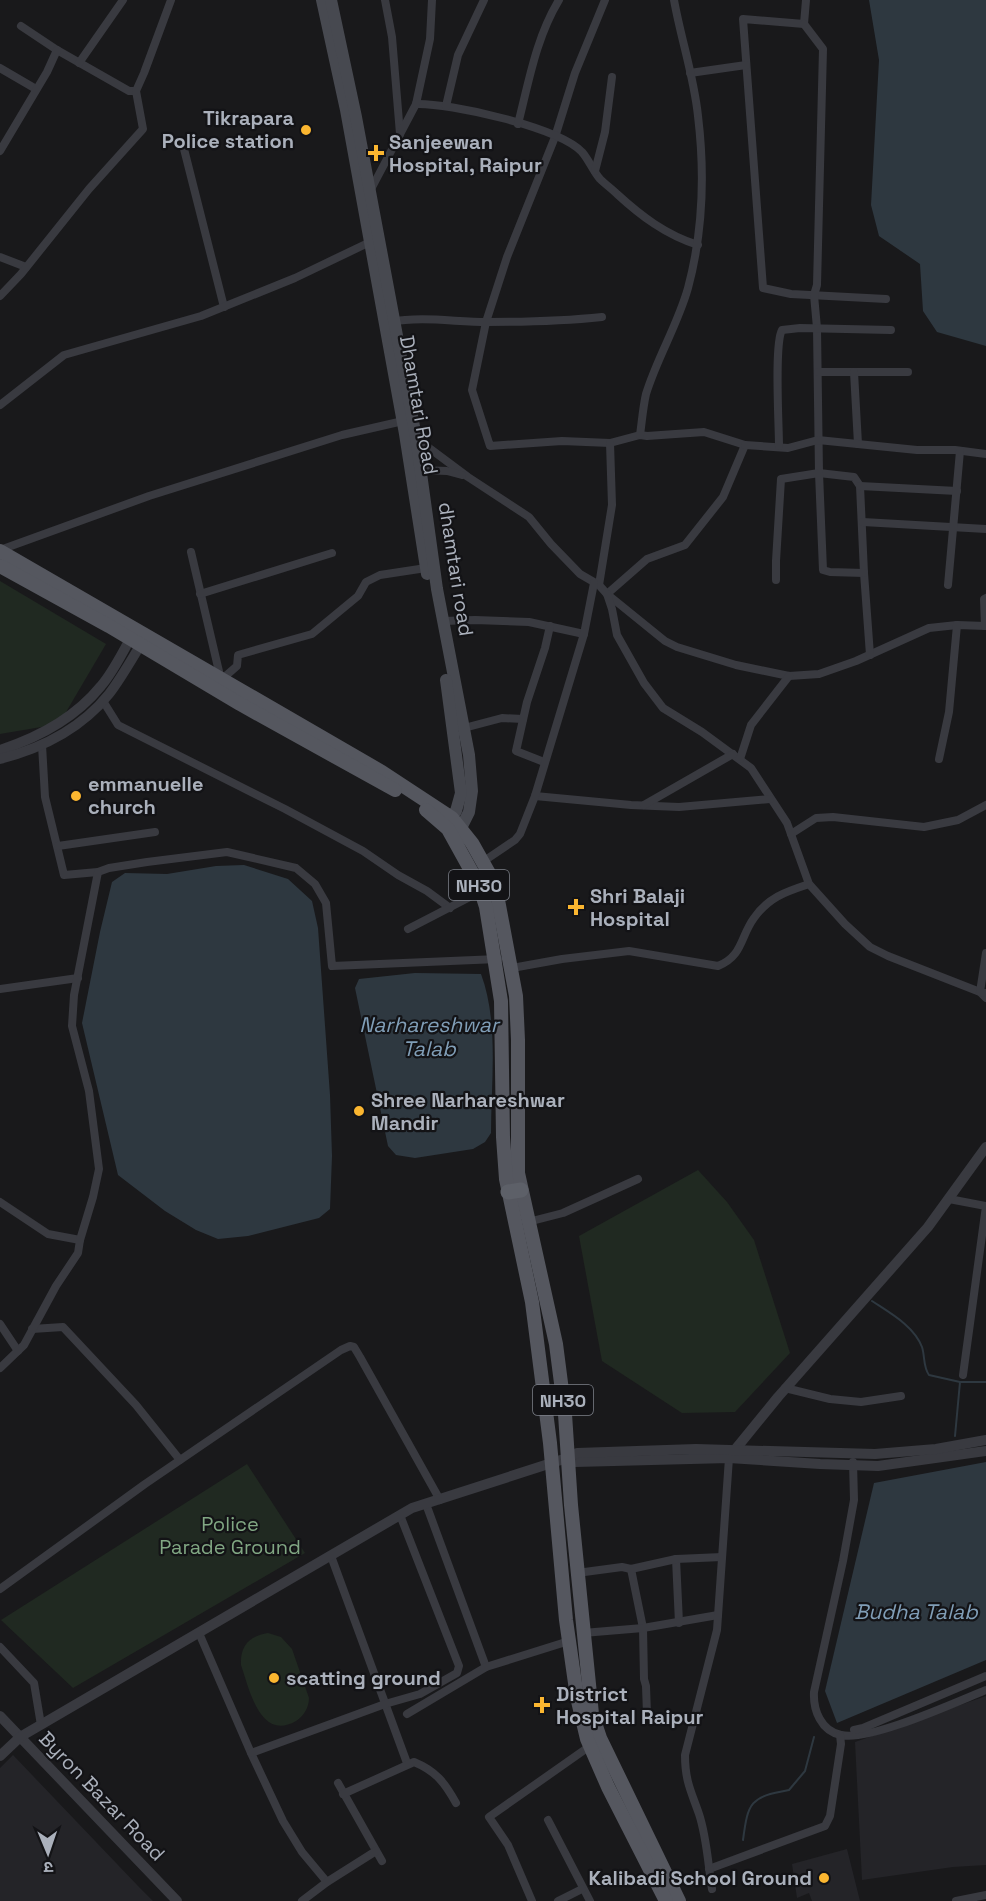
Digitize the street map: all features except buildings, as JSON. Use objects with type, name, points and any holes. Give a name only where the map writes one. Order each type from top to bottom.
[{"type":"main road","name":"Dhamtari Road","points":[[322,0],[366,193],[370,242],[389,322],[403,421],[411,435],[426,568],[447,681],[461,784],[460,801],[453,827]]},
{"type":"main road","name":"dhamtari road","points":[[332,0],[389,322],[411,435],[421,470],[443,621],[464,728],[472,791],[469,812],[453,827]]},
{"type":"main road","name":"NH30","points":[[0,550],[240,704],[405,796],[453,827]]},
{"type":"main road","name":"NH30","points":[[0,566],[221,680],[382,772],[453,827],[477,865],[495,884],[516,996],[518,1173],[515,1191],[528,1222],[556,1344],[565,1413],[577,1573],[592,1714],[600,1738],[680,1901]]},
{"type":"main road","name":"NH30","points":[[477,865],[501,1001],[503,1137],[515,1191],[532,1302],[577,1697],[590,1746],[608,1787],[666,1901]]},
{"type":"street","points":[[79,63],[123,0]]},
{"type":"street","points":[[0,296],[143,129],[136,91],[171,0]]},
{"type":"street","points":[[385,0],[392,37],[400,134]]},
{"type":"street","points":[[366,193],[416,104],[430,39],[432,0]]},
{"type":"street","points":[[446,106],[458,55],[484,0]]},
{"type":"street","points":[[518,124],[536,49],[547,20],[559,0]]},
{"type":"street","points":[[605,0],[575,73],[555,137],[507,257],[486,322],[472,390],[490,446],[562,441],[610,443],[640,435],[704,432],[745,445],[788,448],[818,440],[986,454]]},
{"type":"street","points":[[640,435],[646,395],[687,288],[693,255],[698,245],[701,213],[702,156],[698,115],[674,0]]},
{"type":"street","points":[[806,0],[804,24],[823,49],[817,285],[813,295],[818,328],[818,440],[823,570],[864,573]]},
{"type":"street","points":[[804,24],[743,19],[763,288],[791,294],[885,298]]},
{"type":"street","points":[[21,26],[79,63],[129,91],[136,91]]},
{"type":"street","points":[[1,148],[57,50]]},
{"type":"street","points":[[690,73],[746,65]]},
{"type":"street","points":[[0,68],[36,89]]},
{"type":"street","points":[[595,171],[605,132],[612,77]]},
{"type":"street","points":[[416,104],[446,106],[518,124],[555,137],[581,151],[600,179],[649,222],[685,241],[698,245]]},
{"type":"street","points":[[184,150],[224,307]]},
{"type":"street","points":[[0,405],[64,355],[201,316],[295,278],[370,242]]},
{"type":"street","points":[[0,257],[26,267]]},
{"type":"street","points":[[389,322],[430,319],[486,322],[579,320],[602,317]]},
{"type":"street","points":[[779,446],[780,332],[788,328],[891,330]]},
{"type":"street","points":[[818,372],[908,372]]},
{"type":"street","points":[[854,372],[858,444]]},
{"type":"street","points":[[0,550],[149,496],[342,435],[403,421]]},
{"type":"street","points":[[411,435],[468,477],[529,517],[580,574],[596,584],[665,641],[677,647],[736,665],[789,676],[819,674],[870,655],[929,628],[957,625],[985,626],[984,599],[986,598]]},
{"type":"street","points":[[477,865],[515,840],[520,834],[534,796],[584,634],[596,584],[612,505],[610,443]]},
{"type":"street","points":[[607,594],[647,559],[685,545],[723,497],[745,445]]},
{"type":"street","points":[[948,585],[960,451]]},
{"type":"street","points":[[421,470],[447,471],[468,477]]},
{"type":"street","points":[[776,580],[781,479],[819,473],[854,477],[860,486],[870,655]]},
{"type":"street","points":[[860,486],[957,491]]},
{"type":"street","points":[[863,522],[986,530]]},
{"type":"street","points":[[191,552],[221,680],[237,666],[238,655],[312,634],[358,596],[366,582],[380,575],[426,568]]},
{"type":"street","points":[[200,594],[332,553]]},
{"type":"street","points":[[607,594],[617,635],[644,683],[663,708],[737,756],[751,768],[787,823],[809,884],[828,907],[870,947],[984,995],[986,953]]},
{"type":"street","points":[[443,621],[529,622],[584,634]]},
{"type":"street","points":[[939,759],[949,712],[957,625]]},
{"type":"street","points":[[544,762],[516,751],[550,626]]},
{"type":"street","points":[[0,759],[42,745],[74,728],[111,692],[138,638]]},
{"type":"street","points":[[0,750],[39,735],[78,710],[102,685],[138,638]]},
{"type":"street","points":[[643,805],[737,756],[751,725],[789,676]]},
{"type":"street","points":[[103,701],[118,725],[274,803],[353,846],[427,891],[450,908]]},
{"type":"street","points":[[464,728],[502,718],[523,719]]},
{"type":"street","points":[[42,745],[45,797],[64,875],[227,852],[296,868],[315,884],[326,903],[332,966],[495,960],[511,964],[629,951],[718,966],[729,961],[739,948],[753,919],[777,895],[809,884]]},
{"type":"street","points":[[534,796],[679,807],[770,799]]},
{"type":"street","points":[[791,834],[816,818],[833,817],[924,827],[958,820],[986,805]]},
{"type":"street","points":[[58,846],[155,832]]},
{"type":"street","points":[[0,1368],[24,1345],[56,1287],[78,1254],[99,1169],[88,1091],[72,1026],[74,994],[98,872]]},
{"type":"street","points":[[408,929],[495,884]]},
{"type":"street","points":[[0,989],[78,978]]},
{"type":"street","points":[[712,1889],[699,1815],[690,1793],[685,1755],[712,1653],[718,1615],[732,1453],[785,1388],[928,1227],[986,1147]]},
{"type":"street","points":[[528,1222],[564,1213],[638,1179]]},
{"type":"street","points":[[949,1199],[986,1206],[963,1375]]},
{"type":"street","points":[[0,1202],[48,1234],[80,1240]]},
{"type":"street","points":[[0,1324],[18,1351]]},
{"type":"street","points":[[32,1329],[63,1327],[136,1405],[180,1460]]},
{"type":"street","points":[[0,1588],[180,1460],[350,1346],[354,1347],[440,1500]]},
{"type":"street","points":[[785,1388],[830,1399],[861,1402],[901,1396]]},
{"type":"street","points":[[0,1756],[20,1737],[412,1508],[552,1462],[567,1458],[575,1462],[732,1453],[853,1459],[986,1440]]},
{"type":"street","points":[[853,1459],[878,1466],[986,1451]]},
{"type":"street","points":[[853,1459],[854,1500],[849,1531],[814,1692],[813,1704],[818,1717],[827,1728],[840,1735],[870,1733],[986,1690]]},
{"type":"street","points":[[426,1504],[486,1667]]},
{"type":"street","points":[[251,1753],[385,1704],[420,1694],[457,1673],[459,1666],[400,1515]]},
{"type":"street","points":[[331,1556],[407,1763]]},
{"type":"street","points":[[577,1573],[622,1567],[631,1569],[676,1559],[722,1557]]},
{"type":"street","points":[[676,1559],[679,1623]]},
{"type":"street","points":[[631,1569],[642,1628],[647,1714]]},
{"type":"street","points":[[583,1633],[642,1628],[718,1615]]},
{"type":"street","points":[[199,1633],[283,1821],[302,1852],[327,1882]]},
{"type":"street","points":[[407,1714],[486,1667],[569,1641]]},
{"type":"street","points":[[0,1647],[34,1683],[41,1725]]},
{"type":"street","points":[[827,1728],[847,1731],[863,1728],[986,1676]]},
{"type":"street","name":"Byron Bazar Road","points":[[0,1716],[177,1901]]},
{"type":"street","points":[[709,1869],[825,1826],[830,1816],[840,1753],[840,1735]]},
{"type":"street","points":[[532,1901],[508,1845],[489,1817],[590,1746]]},
{"type":"street","points":[[343,1794],[407,1763],[414,1762],[436,1773],[456,1803]]},
{"type":"street","points":[[338,1783],[382,1861]]},
{"type":"street","points":[[549,1820],[590,1901]]},
{"type":"street","points":[[302,1901],[376,1851]]},
{"type":"street","points":[[558,1901],[582,1889]]},
{"type":"street","points":[[956,1901],[986,1895]]},
{"type":"shaded area","points":[[986,1696],[986,1865],[953,1867],[862,1880],[855,1742]]},
{"type":"shaded area","points":[[13,1755],[153,1901],[0,1901],[0,1768]]},
{"type":"shaded area","name":"Kalibadi School Ground","points":[[847,1849],[860,1901],[812,1901],[809,1893],[797,1898],[792,1864]]},
{"type":"green space","points":[[0,581],[106,644],[59,724],[0,734]]},
{"type":"green space","points":[[698,1170],[727,1202],[754,1240],[790,1353],[735,1412],[682,1413],[602,1361],[579,1236]]},
{"type":"green space","name":"Police Parade Ground","points":[[247,1464],[305,1553],[73,1688],[1,1620]]},
{"type":"green space","name":"scatting ground","points":[[268,1633],[281,1637],[292,1649],[309,1698],[307,1708],[301,1717],[284,1726],[273,1724],[265,1719],[252,1698],[241,1665],[242,1652],[247,1643],[256,1636]]},
{"type":"water","points":[[869,0],[986,0],[986,346],[937,332],[923,311],[920,264],[879,236],[871,205],[879,60]]},
{"type":"water","points":[[244,865],[288,879],[312,901],[318,928],[330,1095],[332,1156],[330,1209],[319,1218],[248,1236],[218,1239],[196,1230],[165,1211],[118,1175],[82,1023],[112,882],[125,873],[167,874],[216,866]]},
{"type":"water","name":"Narhareshwar Talab","points":[[415,973],[481,974],[487,993],[492,1032],[491,1133],[485,1142],[473,1149],[415,1158],[396,1155],[388,1146],[355,988],[359,979]]},
{"type":"water","name":"Budha Talab","points":[[986,1462],[986,1660],[837,1723],[825,1691],[874,1483]]},
{"type":"waterway","points":[[872,1301],[901,1321],[918,1339],[929,1375],[960,1382],[986,1382]]},
{"type":"waterway","points":[[955,1436],[960,1382]]},
{"type":"waterway","points":[[743,1840],[749,1809],[753,1803],[766,1795],[789,1790],[805,1771],[814,1737]]},
{"type":"place","name":"Tikrapara Police station","points":[[306,130]]},
{"type":"place","name":"Sanjeewan Hospital, Raipur","points":[[376,153]]},
{"type":"place","name":"emmanuelle church","points":[[76,796]]},
{"type":"place","name":"Shri Balaji Hospital","points":[[576,907]]},
{"type":"place","name":"Shree Narhareshwar Mandir","points":[[359,1111]]},
{"type":"place","name":"scatting ground","points":[[274,1678]]},
{"type":"place","name":"District Hospital Raipur","points":[[542,1705]]},
{"type":"place","name":"Kalibadi School Ground","points":[[824,1878]]}]
